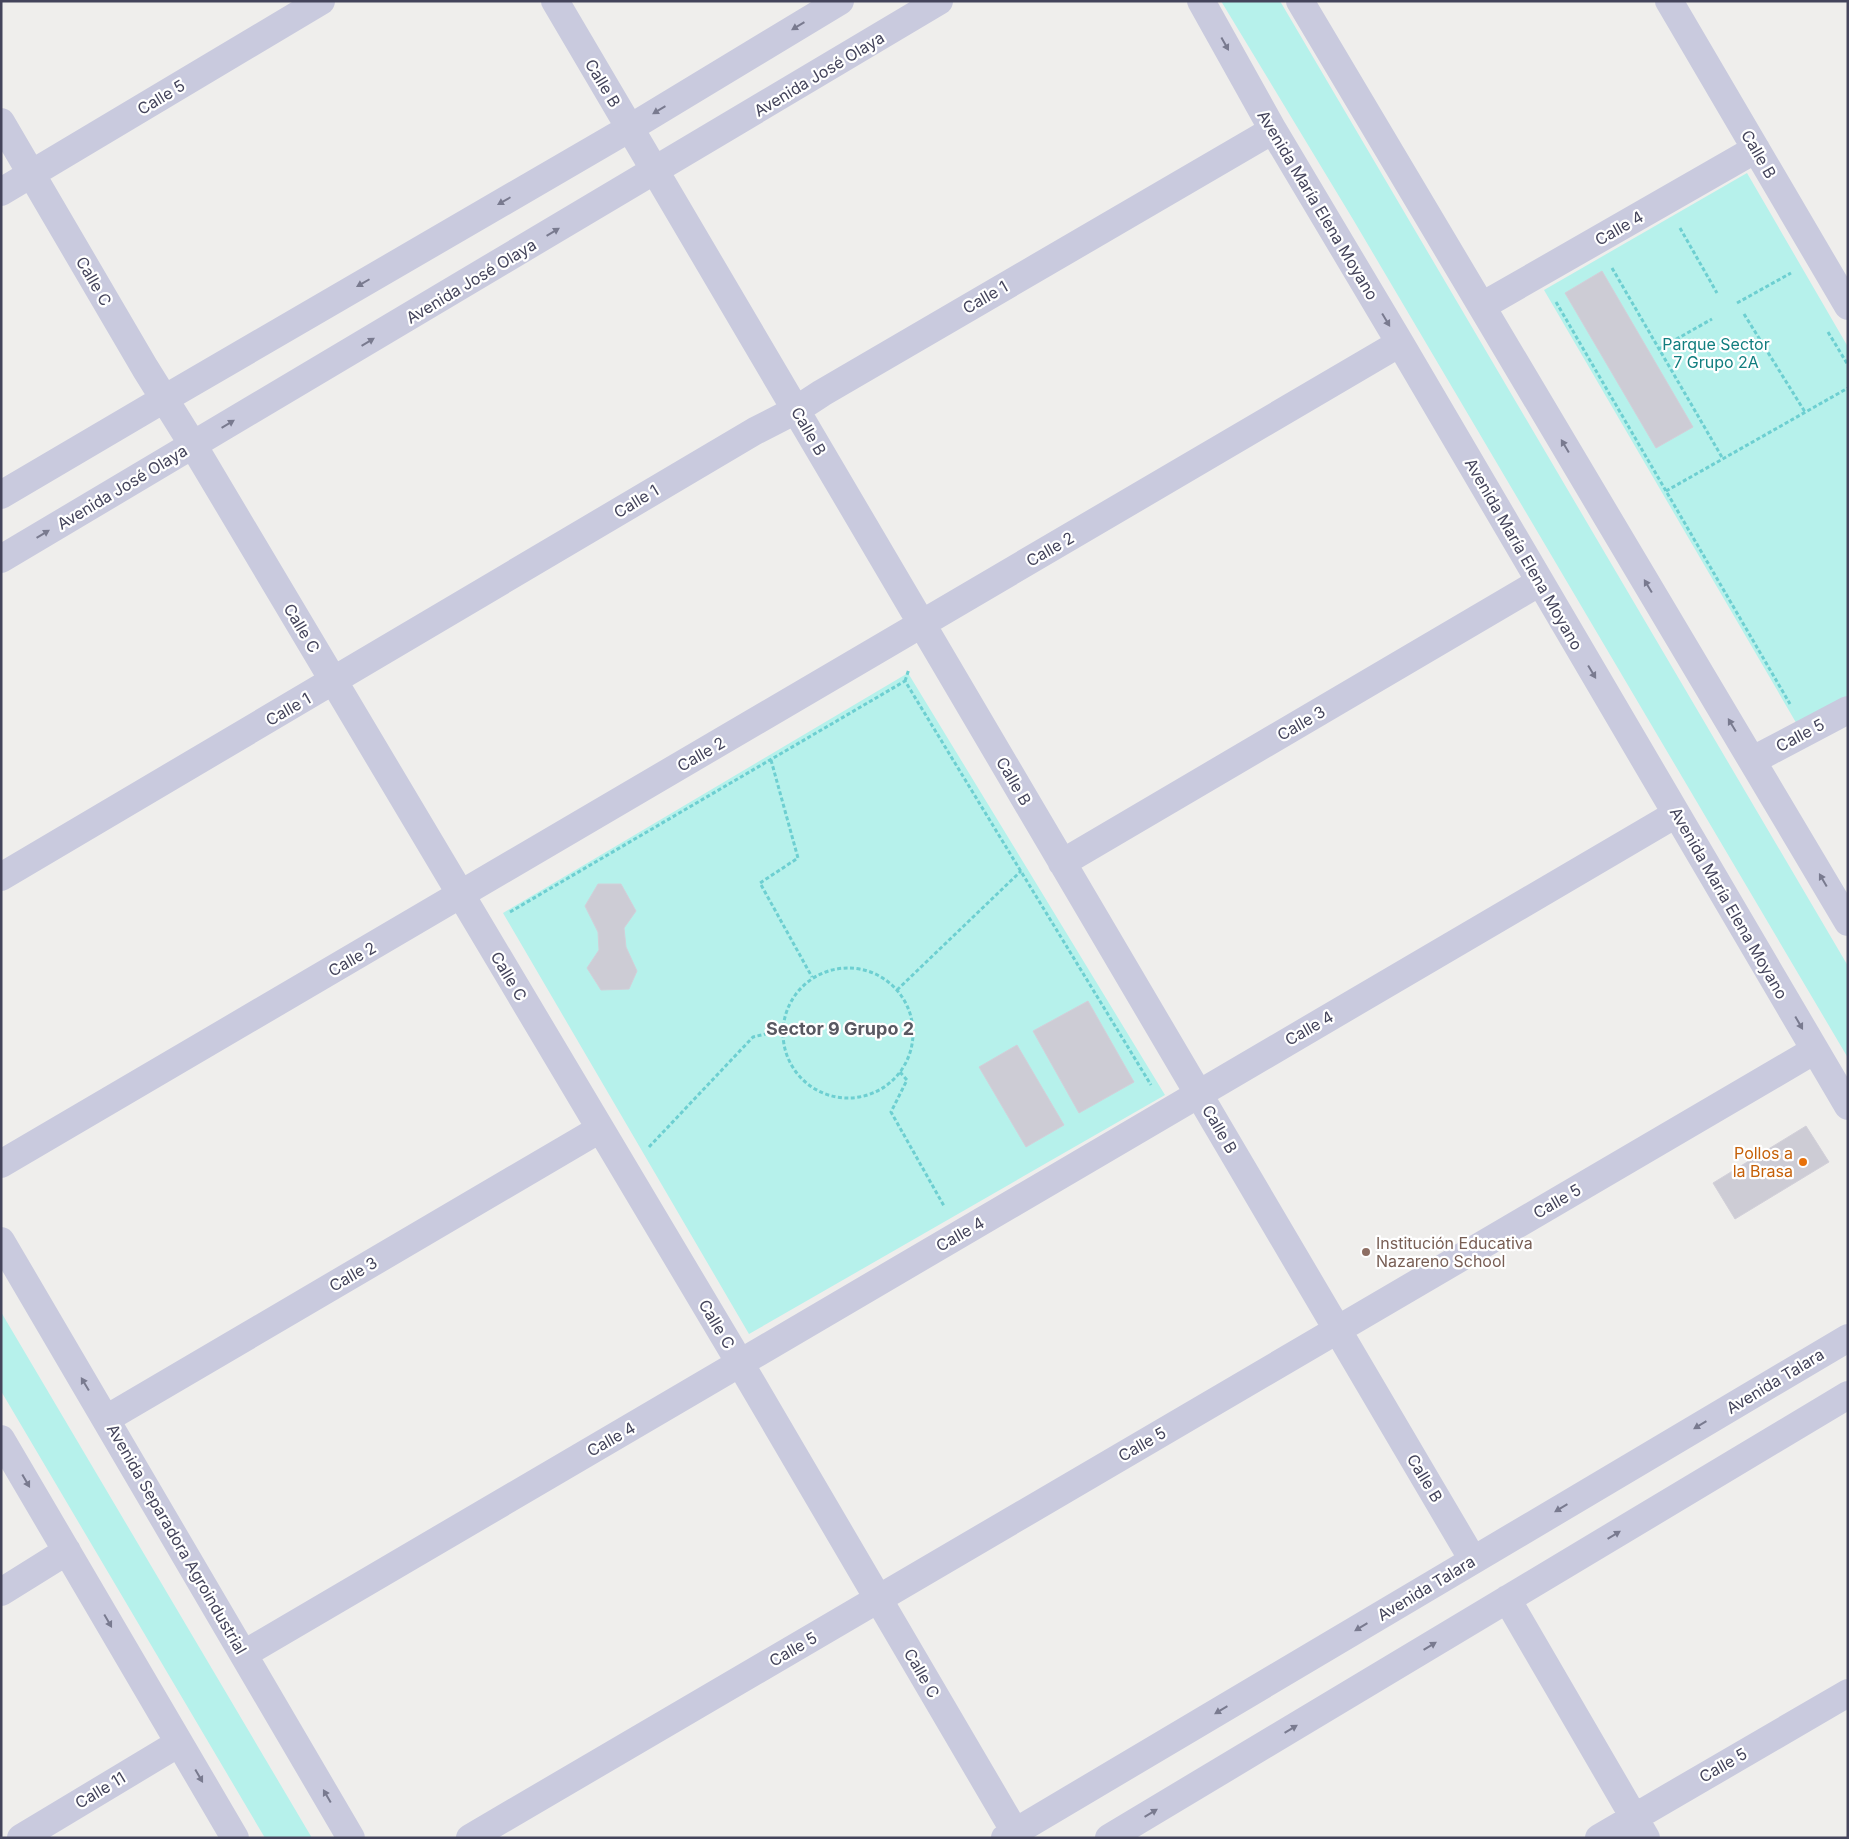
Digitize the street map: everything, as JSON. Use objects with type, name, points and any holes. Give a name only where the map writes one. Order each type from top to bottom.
[{"type":"street","name":"Calle 5","points":[[1,192],[320,1]]},
{"type":"street","name":"Calle B","points":[[555,1],[1474,1560]]},
{"type":"street","points":[[1,495],[630,128],[840,1]]},
{"type":"street","name":"Avenida José Olaya","points":[[1,559],[939,1]]},
{"type":"street","name":"Avenida María Elena Moyano","points":[[1201,1],[1273,130],[1848,1106]]},
{"type":"street","points":[[1300,1],[1848,922]]},
{"type":"street","name":"Calle B","points":[[1670,1],[1848,306]]},
{"type":"street","name":"Calle C","points":[[1,122],[164,399],[740,1363],[878,1599],[1010,1835]]},
{"type":"street","name":"Calle 1","points":[[1,877],[334,682],[738,441],[796,410],[1273,130]]},
{"type":"street","name":"Calle 4","points":[[1482,306],[1756,149]]},
{"type":"street","name":"Calle 2","points":[[1,1164],[1400,343]]},
{"type":"street","name":"Calle 3","points":[[1062,862],[1540,582]]},
{"type":"street","name":"Calle 5","points":[[1752,760],[1848,710]]},
{"type":"street","name":"Calle 4","points":[[244,1654],[1676,814]]},
{"type":"street","name":"Calle 5","points":[[470,1838],[1815,1050]]},
{"type":"street","name":"Calle 3","points":[[106,1419],[600,1129]]},
{"type":"street","name":"Avenida Separadora Agroindustrial","points":[[1,1241],[351,1838]]},
{"type":"street","name":"Avenida Talara","points":[[1010,1835],[1848,1338]]},
{"type":"street","points":[[1109,1838],[1848,1395]]},
{"type":"street","points":[[1,1439],[235,1838]]},
{"type":"street","points":[[1,1592],[67,1551]]},
{"type":"street","points":[[1507,1600],[1640,1827]]},
{"type":"street","name":"Calle 5","points":[[1600,1838],[1640,1827],[1848,1693]]},
{"type":"street","name":"Calle 11","points":[[21,1838],[179,1743]]},
{"type":"path","points":[[1680,228],[1717,293]]},
{"type":"path","points":[[1737,303],[1794,272],[1790,265]]},
{"type":"path","points":[[1611,267],[1723,459]]},
{"type":"path","points":[[1554,299],[1794,711]]},
{"type":"path","points":[[1744,314],[1805,412]]},
{"type":"path","points":[[1659,349],[1712,320]]},
{"type":"path","points":[[1826,327],[1848,365]]},
{"type":"path","points":[[1666,491],[1848,388]]},
{"type":"path","points":[[509,913],[905,680],[1151,1086]]},
{"type":"path","points":[[771,760],[798,858],[760,883],[812,977]]},
{"type":"path","points":[[897,990],[1021,871]]},
{"type":"path","points":[[853,967],[873,972],[892,984],[897,990],[906,1002],[914,1023],[913,1045],[905,1066],[890,1083],[871,1094],[848,1099],[826,1094],[808,1085],[793,1070],[784,1050],[782,1030],[786,1010],[797,991],[812,977],[832,969],[853,967]]},
{"type":"path","points":[[642,1140],[647,1149],[753,1037],[782,1030]]},
{"type":"path","points":[[900,1072],[907,1080],[891,1112],[948,1213]]},
{"type":"green space","points":[[1221,1],[1280,1],[1848,966],[1848,1058],[1354,221]]},
{"type":"green space","name":"Parque Sector 7 Grupo 2A","points":[[1747,173],[1848,347],[1848,697],[1798,726],[1544,290]]},
{"type":"green space","points":[[908,673],[1165,1095],[749,1334],[503,913]]},
{"type":"green space","points":[[1,1312],[312,1838],[265,1838],[1,1391]]},
{"type":"building","points":[[1602,271],[1693,427],[1656,448],[1565,293]]},
{"type":"building","points":[[598,884],[621,884],[636,911],[624,928],[626,947],[637,971],[629,989],[601,990],[587,968],[599,950],[598,932],[585,906]]},
{"type":"building","points":[[1088,1001],[1134,1082],[1079,1113],[1033,1031]]},
{"type":"building","points":[[1017,1045],[1064,1125],[1026,1147],[979,1067]]},
{"type":"building","points":[[1806,1126],[1829,1162],[1735,1219],[1713,1183]]},
{"type":"place","name":"Pollos a la Brasa","points":[[1803,1162]]},
{"type":"place","name":"Institución Educativa Nazareno School","points":[[1366,1252]]},
{"type":"district","name":"Sector 9 Grupo 2","points":[[840,1029]]}]
